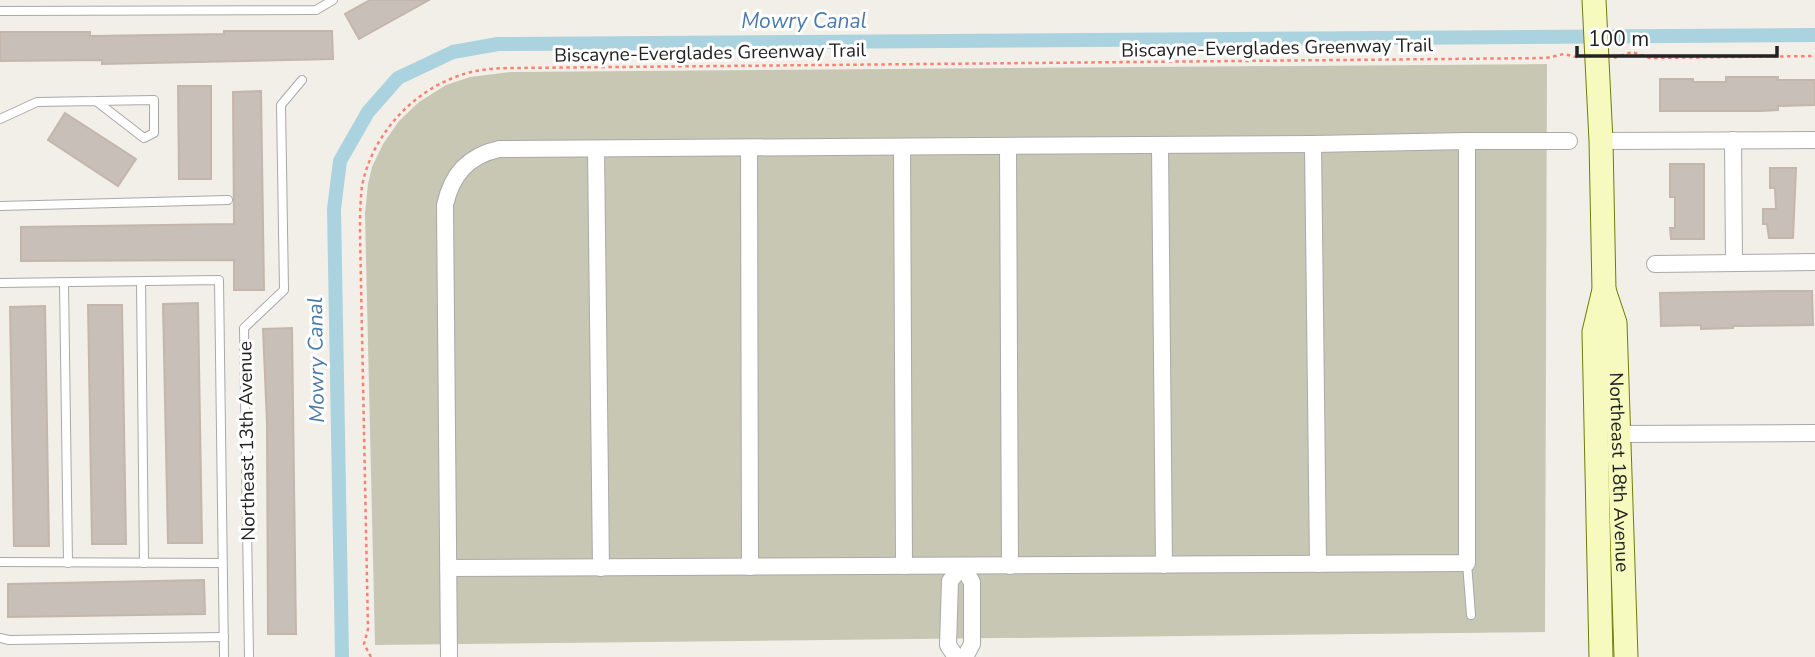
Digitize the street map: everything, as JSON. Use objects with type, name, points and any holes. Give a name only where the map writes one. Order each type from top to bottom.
[{"type":"street","name":"Northeast 18th Avenue","points":[[1594,8],[1601,141],[1604,290],[1594,332],[1601,657]]},
{"type":"street","points":[[1733,140],[1734,262]]},
{"type":"street","points":[[1601,141],[1815,140]]},
{"type":"street","points":[[448,568],[1467,563],[1466,141]]},
{"type":"street","points":[[449,657],[445,205],[456,174],[470,160],[483,153],[499,149],[1569,141]]},
{"type":"street","points":[[1313,144],[1318,564]]},
{"type":"street","points":[[1160,145],[1164,565]]},
{"type":"street","points":[[1008,146],[1010,566]]},
{"type":"street","points":[[902,147],[904,566]]},
{"type":"street","points":[[749,148],[750,567]]},
{"type":"street","points":[[596,149],[601,568]]},
{"type":"street","points":[[1655,264],[1815,262]]},
{"type":"street","name":"Northeast 18th Avenue","points":[[1604,290],[1615,323],[1626,657]]},
{"type":"street","points":[[1619,434],[1815,433]]},
{"type":"street","points":[[961,566],[972,582],[972,645],[965,657]]},
{"type":"street","points":[[956,657],[948,645],[950,581],[961,566]]},
{"type":"street","points":[[949,615],[972,615]]},
{"type":"lane","points":[[0,11],[316,10],[333,0]]},
{"type":"lane","name":"Northeast 13th Avenue","points":[[249,657],[244,328],[284,290],[281,105],[302,80]]},
{"type":"lane","points":[[2,115],[37,102],[154,100],[154,133],[144,138],[96,101]]},
{"type":"lane","points":[[0,206],[228,200]]},
{"type":"lane","points":[[0,283],[219,280],[224,657]]},
{"type":"lane","points":[[141,282],[144,563]]},
{"type":"lane","points":[[64,283],[68,562]]},
{"type":"lane","points":[[0,562],[222,563]]},
{"type":"lane","points":[[1467,563],[1471,615]]},
{"type":"lane","points":[[0,638],[224,637]]},
{"type":"path","name":"Biscayne-Everglades Greenway Trail","points":[[371,657],[364,643],[368,629],[360,234],[362,186],[377,145],[396,118],[418,97],[445,81],[480,70],[514,68],[1534,59],[1564,54],[1597,56],[1632,52],[1650,58],[1815,56]]},
{"type":"shaded area","points":[[1547,64],[1545,632],[375,645],[365,214],[368,184],[372,167],[383,144],[399,121],[419,102],[446,85],[470,77],[511,72]]},
{"type":"building","points":[[370,0],[429,0],[359,39],[345,14]]},
{"type":"building","points":[[224,31],[332,31],[333,59],[102,64],[102,60],[0,61],[0,32],[90,32],[90,36],[224,34]]},
{"type":"building","points":[[1726,77],[1815,80],[1815,105],[1778,106],[1778,110],[1761,111],[1660,111],[1660,79],[1726,82]]},
{"type":"building","points":[[178,86],[211,86],[211,179],[179,179]]},
{"type":"building","points":[[261,91],[264,290],[234,290],[234,260],[21,261],[21,227],[234,224],[233,92]]},
{"type":"building","points":[[65,113],[136,159],[118,186],[48,140]]},
{"type":"building","points":[[1670,164],[1704,164],[1704,239],[1671,239],[1670,228],[1675,228],[1675,197],[1670,197]]},
{"type":"building","points":[[1770,168],[1796,168],[1793,238],[1769,238],[1767,224],[1763,224],[1763,209],[1776,209],[1775,188],[1770,188]]},
{"type":"building","points":[[1812,291],[1813,325],[1701,329],[1701,325],[1661,326],[1660,293]]},
{"type":"building","points":[[198,303],[202,543],[168,543],[163,304]]},
{"type":"building","points":[[88,305],[122,305],[126,544],[92,544]]},
{"type":"building","points":[[45,306],[49,546],[14,546],[10,307]]},
{"type":"building","points":[[292,328],[296,634],[268,634],[267,423],[263,329]]},
{"type":"building","points":[[204,580],[205,614],[8,617],[8,584]]},
{"type":"waterway","name":"Mowry Canal","points":[[342,657],[334,209],[340,161],[368,112],[398,78],[453,52],[498,44],[1815,35]]}]
